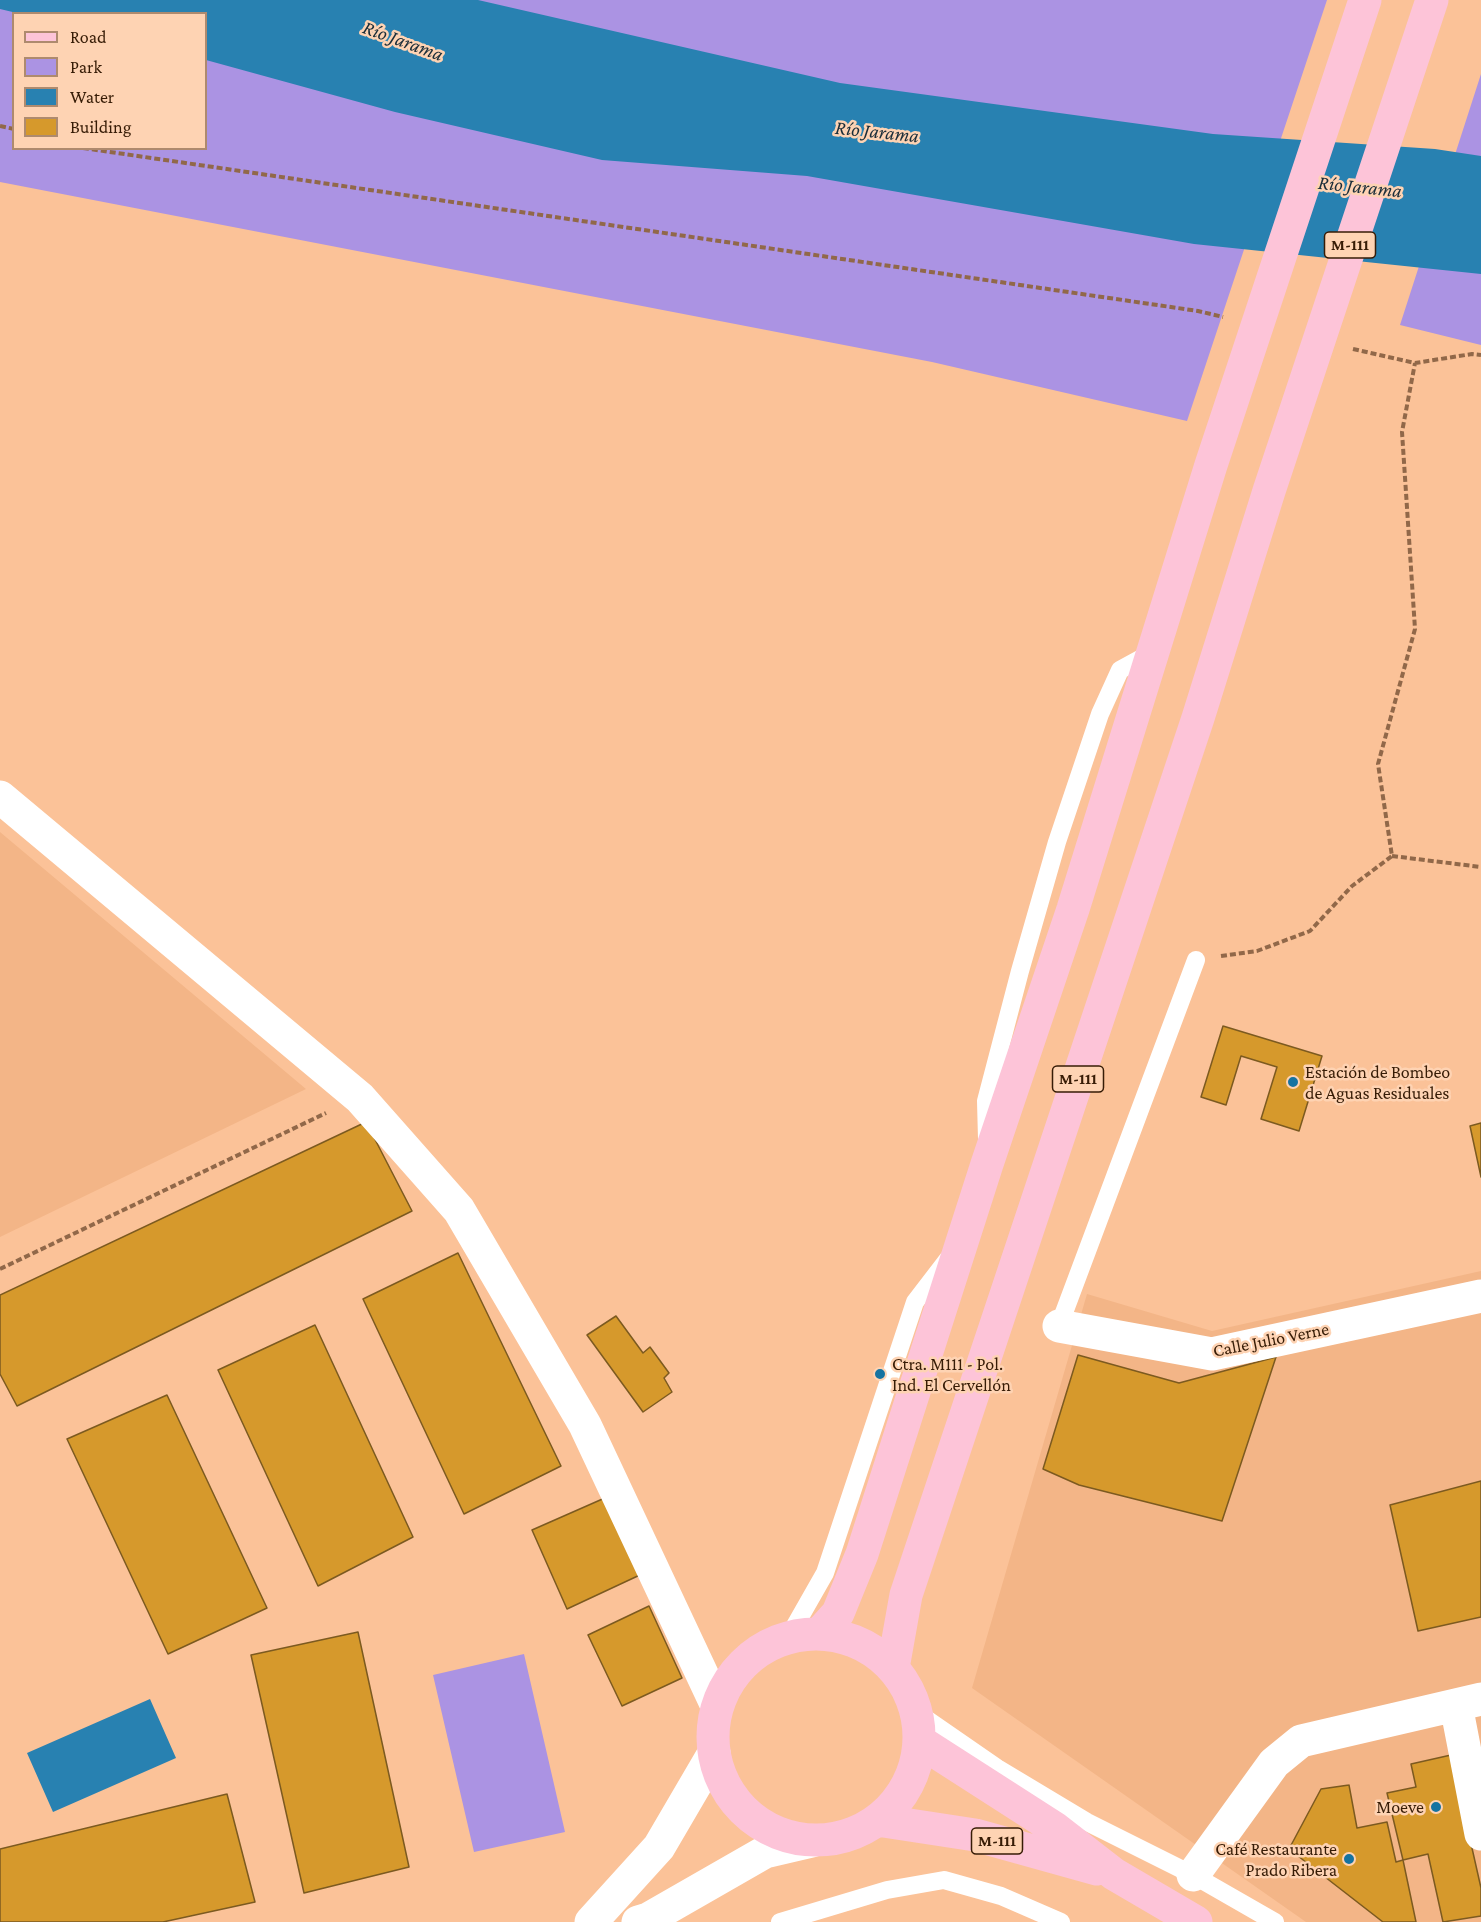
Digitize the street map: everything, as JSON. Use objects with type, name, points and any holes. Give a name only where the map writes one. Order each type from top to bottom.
[{"type":"main road","points":[[820,1633],[838,1613],[862,1554],[987,1164],[1074,909],[1211,465],[1365,0]]},
{"type":"main road","name":"M-111","points":[[893,1668],[906,1595],[1198,718],[1269,491],[1432,0]]},
{"type":"main road","points":[[820,1633],[860,1642],[893,1668],[909,1691],[917,1727],[917,1759],[902,1793],[877,1820],[846,1836],[812,1841],[776,1833],[744,1814],[722,1784],[714,1753],[717,1706],[731,1675],[757,1653],[788,1638],[820,1633]]},
{"type":"main road","name":"M-111","points":[[917,1727],[949,1758],[1056,1828],[1114,1874],[1196,1922]]},
{"type":"main road","name":"M-111","points":[[877,1820],[975,1835],[1114,1874]]},
{"type":"street","points":[[0,797],[360,1098],[459,1210],[585,1425],[717,1706]]},
{"type":"street","name":"Calle Julio Verne","points":[[1059,1326],[1212,1354],[1481,1296]]},
{"type":"street","points":[[1193,1875],[1274,1763],[1301,1741],[1468,1702],[1481,1834]]},
{"type":"street","points":[[591,1922],[659,1847],[714,1753]]},
{"type":"street","points":[[638,1922],[648,1919],[765,1852],[812,1841]]},
{"type":"lane","points":[[1059,1326],[1196,960]]},
{"type":"lane","points":[[788,1638],[825,1573],[915,1302],[965,1236]]},
{"type":"lane","points":[[917,1727],[997,1768],[1087,1822],[1193,1875],[1275,1922]]},
{"type":"lane","points":[[780,1922],[887,1890],[944,1880],[1001,1896],[1061,1922]]},
{"type":"path","points":[[97,150],[1198,311],[1232,320]]},
{"type":"path","points":[[1346,347],[1415,363],[1472,354],[1481,355]]},
{"type":"path","points":[[1392,856],[1378,764],[1415,629],[1402,432],[1415,363]]},
{"type":"path","points":[[1196,960],[1257,951],[1310,932],[1352,886],[1392,856],[1481,867]]},
{"type":"path","points":[[0,1269],[360,1098]]},
{"type":"shaded area","points":[[0,832],[306,1089],[0,1237]]},
{"type":"shaded area","points":[[1481,1271],[1481,1922],[1306,1922],[972,1688],[1087,1294],[1212,1331]]},
{"type":"green space","points":[[0,0],[1327,0],[1187,421],[932,362],[0,182]]},
{"type":"green space","points":[[1481,74],[1481,345],[1400,325]]},
{"type":"green space","points":[[524,1654],[565,1832],[474,1852],[433,1675]]},
{"type":"water","name":"Río Jarama","points":[[0,0],[478,0],[840,83],[1213,134],[1435,149],[1481,156],[1481,274],[1194,244],[807,176],[602,160],[395,112],[207,60],[207,12],[13,12],[0,9]]},
{"type":"water","points":[[150,1699],[176,1758],[53,1812],[27,1753]]},
{"type":"building","name":"Estación de Bombeo de Aguas Residuales","points":[[1223,1026],[1322,1056],[1299,1131],[1261,1119],[1277,1067],[1241,1056],[1226,1105],[1201,1097]]},
{"type":"building","points":[[366,1122],[412,1211],[17,1406],[0,1374],[0,1295]]},
{"type":"building","points":[[1481,1123],[1481,1177],[1470,1126]]},
{"type":"building","points":[[458,1253],[561,1466],[464,1514],[363,1299]]},
{"type":"building","points":[[616,1316],[643,1353],[650,1347],[669,1373],[664,1378],[672,1392],[643,1412],[587,1335]]},
{"type":"building","points":[[315,1325],[413,1537],[318,1586],[218,1370]]},
{"type":"building","points":[[1078,1355],[1179,1383],[1276,1357],[1222,1521],[1079,1485],[1043,1469]]},
{"type":"building","points":[[167,1395],[267,1608],[168,1654],[67,1439]]},
{"type":"building","points":[[1481,1481],[1481,1617],[1418,1631],[1390,1505]]},
{"type":"building","points":[[607,1497],[642,1574],[567,1609],[532,1530]]},
{"type":"building","points":[[649,1606],[682,1678],[622,1706],[588,1635]]},
{"type":"building","points":[[358,1632],[409,1867],[304,1893],[251,1655]]},
{"type":"building","points":[[1451,1755],[1481,1888],[1481,1916],[1443,1922],[1428,1854],[1403,1860],[1387,1793],[1416,1787],[1411,1764]]},
{"type":"building","points":[[1349,1785],[1357,1828],[1387,1822],[1396,1862],[1403,1860],[1416,1922],[1383,1922],[1289,1849],[1321,1789]]},
{"type":"building","points":[[227,1794],[255,1902],[163,1922],[0,1922],[0,1849]]},
{"type":"place","name":"Estación de Bombeo de Aguas Residuales","points":[[1293,1082]]},
{"type":"place","name":"Ctra. M111 - Pol. Ind. El Cervellón","points":[[880,1374]]},
{"type":"place","name":"Moeve","points":[[1436,1807]]},
{"type":"place","name":"Café Restaurante Prado Ribera","points":[[1349,1859]]}]
